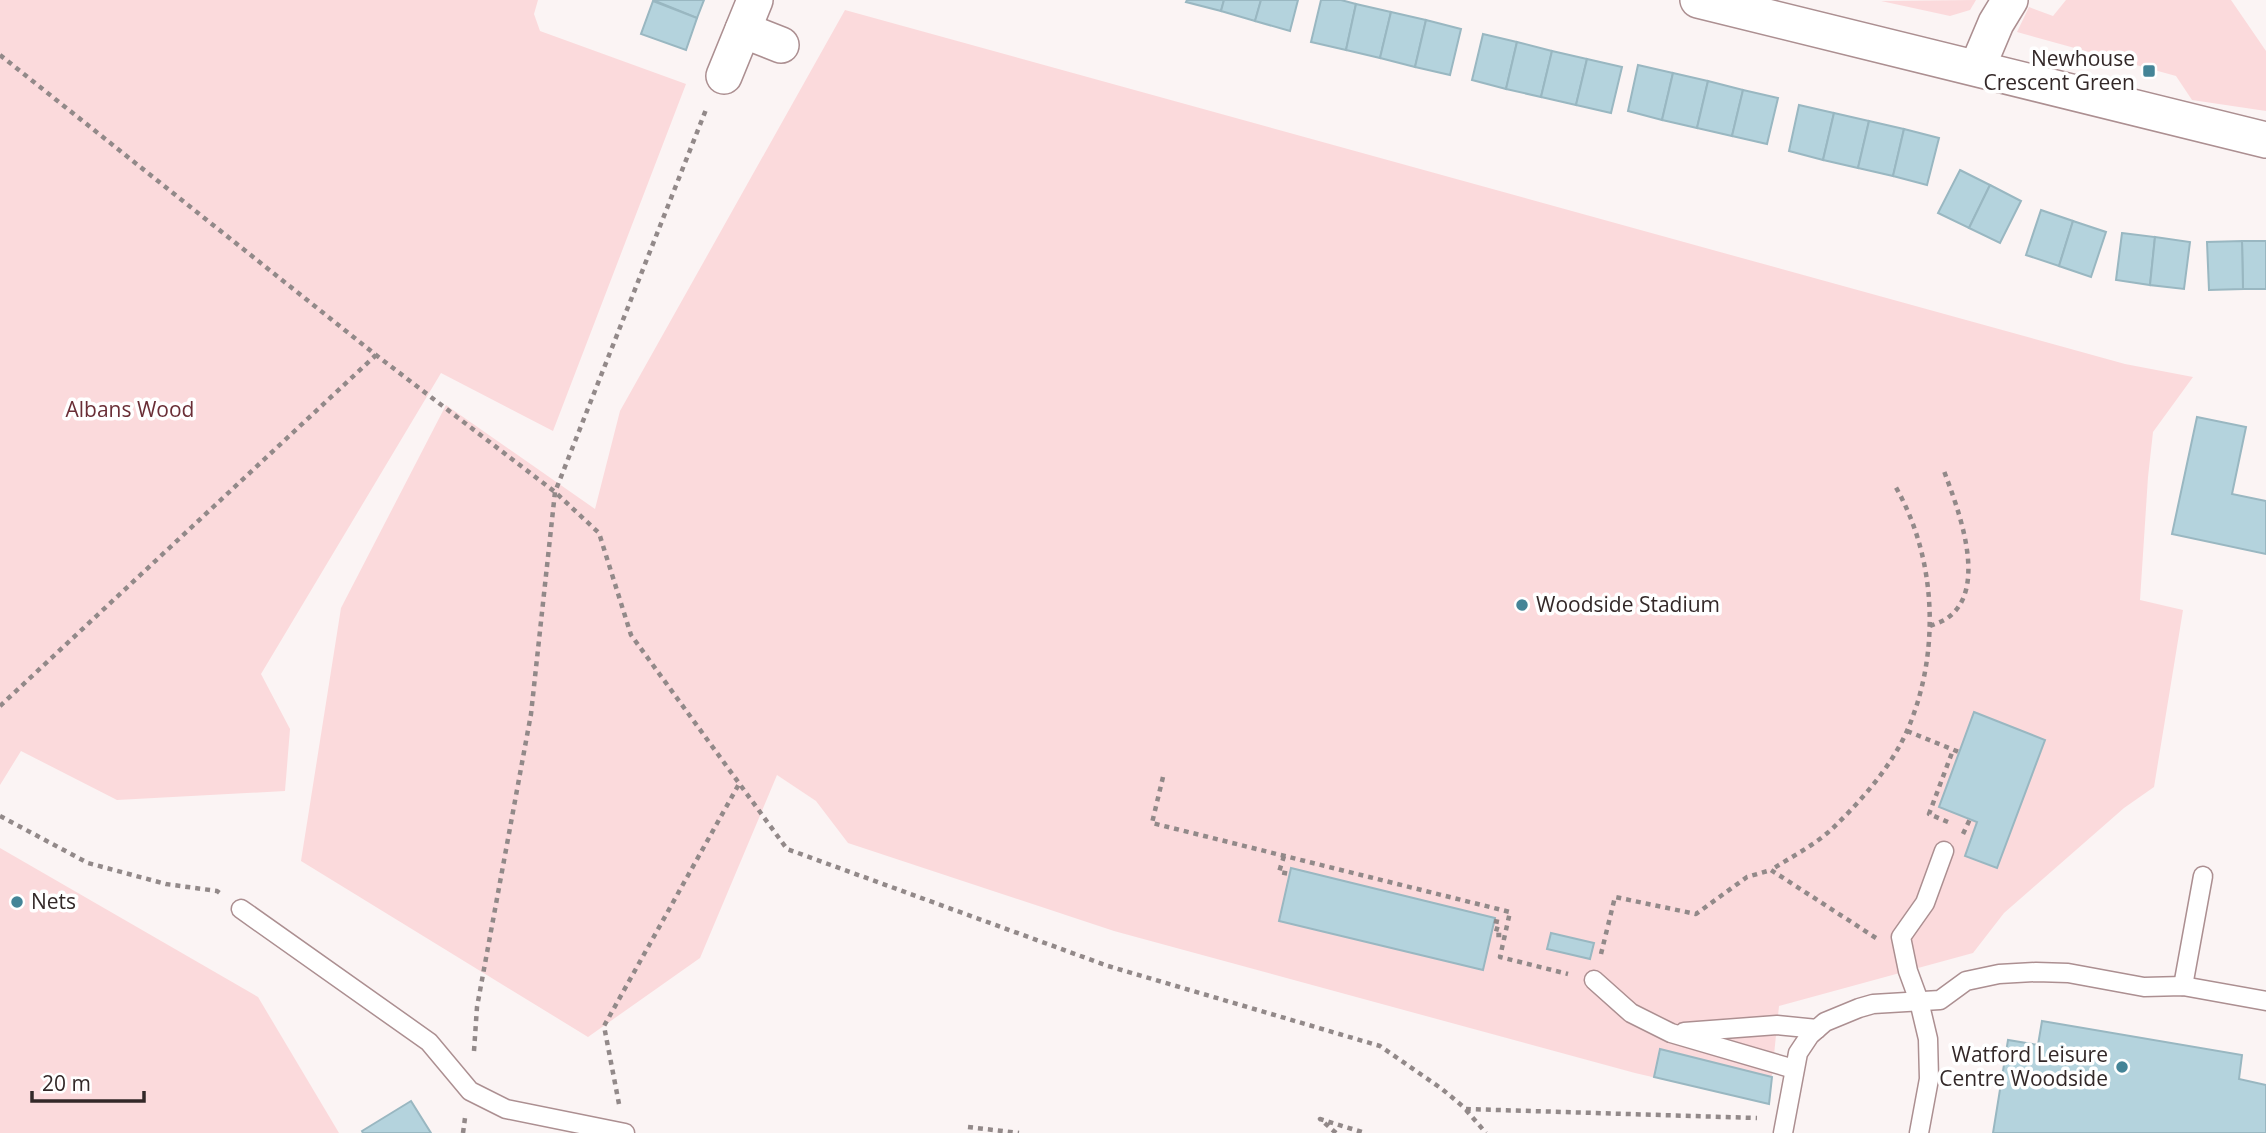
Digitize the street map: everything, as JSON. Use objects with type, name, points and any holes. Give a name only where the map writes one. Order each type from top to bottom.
[{"type":"street","points":[[1698,0],[2266,140]]},
{"type":"street","points":[[1977,68],[1996,23],[2010,0]]},
{"type":"street","points":[[724,76],[749,15],[781,45]]},
{"type":"lane","points":[[1919,1133],[1929,1079],[1928,1039],[1900,937],[1925,904],[1944,851]]},
{"type":"lane","points":[[2183,986],[2203,876]]},
{"type":"lane","points":[[241,909],[429,1042],[470,1091],[506,1109],[624,1133]]},
{"type":"lane","points":[[1784,1126],[1798,1053],[1810,1035],[1842,1013],[1873,1004],[1940,1000],[1966,981],[2024,972],[2068,973],[2144,987],[2183,986],[2266,1001]]},
{"type":"lane","points":[[1594,980],[1632,1013],[1671,1032],[1794,1069]]},
{"type":"lane","points":[[1671,1032],[1777,1025],[1817,1029]]},
{"type":"path","points":[[0,55],[376,355],[555,492],[599,533],[631,635],[787,849],[1108,966],[1380,1046],[1442,1089],[1466,1109],[1486,1133]]},
{"type":"path","points":[[470,1091],[477,1007],[531,714],[555,492],[714,89],[724,76]]},
{"type":"path","points":[[0,706],[376,355]]},
{"type":"path","points":[[1930,626],[1947,619],[1960,604],[1968,581],[1964,532],[1944,471]]},
{"type":"path","points":[[1163,776],[1152,823],[1510,912],[1500,957],[1594,980],[1615,897],[1696,914],[1747,877],[1771,870],[1831,830],[1887,767],[1907,731],[1923,684],[1930,626],[1928,593],[1920,548],[1908,508],[1894,484]]},
{"type":"path","points":[[1907,731],[1956,751],[1929,814],[1965,829]]},
{"type":"path","points":[[624,1133],[604,1026],[739,784]]},
{"type":"path","points":[[0,816],[88,863],[166,884],[217,891],[241,909]]},
{"type":"path","points":[[1284,856],[1279,872],[1290,874]]},
{"type":"path","points":[[1771,870],[1872,937],[1903,947]]},
{"type":"path","points":[[1494,921],[1499,922],[1495,935],[1504,935]]},
{"type":"path","points":[[1466,1109],[1784,1126]]},
{"type":"path","points":[[1336,1133],[1320,1119],[1365,1133]]},
{"type":"path","points":[[968,1127],[1019,1133]]},
{"type":"green space","name":"Albans Wood","points":[[0,0],[538,0],[534,14],[540,31],[686,84],[553,431],[441,373],[261,674],[290,729],[285,791],[117,800],[21,751],[0,785]]},
{"type":"green space","points":[[1976,0],[1970,10],[1950,16],[1881,1]]},
{"type":"green space","points":[[2066,0],[2231,0],[2266,51],[2266,111],[2192,100],[2176,76],[2017,32],[2029,7],[2053,16]]},
{"type":"green space","name":"Woodside Stadium","points":[[845,10],[2125,364],[2193,377],[2153,432],[2148,477],[2140,600],[2183,610],[2154,787],[2124,808],[2004,913],[1973,953],[1779,1006],[1769,1104],[1635,1073],[1114,931],[848,843],[816,801],[777,775],[700,958],[588,1037],[301,861],[341,608],[446,405],[595,509],[620,411]]},
{"type":"green space","points":[[0,848],[258,997],[339,1133],[0,1133]]},
{"type":"building","points":[[653,0],[704,0],[697,18]]},
{"type":"building","points":[[1224,0],[1221,11],[1186,2]]},
{"type":"building","points":[[1224,0],[1261,0],[1255,21],[1221,11]]},
{"type":"building","points":[[1261,0],[1298,0],[1290,31],[1255,21]]},
{"type":"building","points":[[1321,0],[1341,0],[1356,4],[1346,50],[1311,42]]},
{"type":"building","points":[[653,1],[697,18],[686,50],[641,34]]},
{"type":"building","points":[[1356,4],[1391,12],[1380,58],[1346,50]]},
{"type":"building","points":[[1391,12],[1426,20],[1415,67],[1380,58]]},
{"type":"building","points":[[1426,20],[1461,29],[1450,75],[1415,67]]},
{"type":"building","points":[[1483,34],[1517,42],[1506,89],[1472,80]]},
{"type":"building","points":[[1517,42],[1552,51],[1541,97],[1506,89]]},
{"type":"building","points":[[1552,51],[1587,59],[1576,105],[1541,97]]},
{"type":"building","points":[[1587,59],[1622,67],[1611,113],[1576,105]]},
{"type":"building","points":[[1638,65],[1673,73],[1662,120],[1628,111]]},
{"type":"building","points":[[1673,73],[1708,81],[1697,128],[1662,120]]},
{"type":"building","points":[[1708,81],[1743,90],[1732,136],[1697,128]]},
{"type":"building","points":[[1743,90],[1778,98],[1767,144],[1732,136]]},
{"type":"building","points":[[1799,105],[1834,113],[1823,160],[1789,151]]},
{"type":"building","points":[[1834,113],[1869,121],[1858,168],[1823,160]]},
{"type":"building","points":[[1869,121],[1904,129],[1893,176],[1858,168]]},
{"type":"building","points":[[1904,129],[1939,138],[1927,185],[1893,176]]},
{"type":"building","points":[[1960,170],[1990,185],[1969,228],[1938,213]]},
{"type":"building","points":[[1990,185],[2021,201],[2000,243],[1969,228]]},
{"type":"building","points":[[2041,210],[2073,221],[2059,266],[2026,255]]},
{"type":"building","points":[[2073,221],[2106,232],[2091,277],[2059,266]]},
{"type":"building","points":[[2122,233],[2155,237],[2150,285],[2116,280]]},
{"type":"building","points":[[2155,237],[2190,242],[2184,289],[2150,285]]},
{"type":"building","points":[[2242,241],[2266,241],[2266,289],[2243,289]]},
{"type":"building","points":[[2242,241],[2243,289],[2209,290],[2207,242]]},
{"type":"building","points":[[2197,417],[2246,427],[2232,494],[2266,501],[2266,554],[2172,534]]},
{"type":"building","points":[[1974,712],[2045,740],[1997,868],[1965,856],[1977,822],[1939,807]]},
{"type":"building","points":[[1291,868],[1495,918],[1483,970],[1279,921]]},
{"type":"building","points":[[1551,933],[1594,943],[1590,959],[1547,949]]},
{"type":"building","name":"Watford Leisure Centre Woodside","points":[[2042,1021],[2242,1055],[2239,1079],[2266,1085],[2266,1133],[1993,1133],[2008,1040],[2038,1045]]},
{"type":"building","points":[[1660,1049],[1772,1077],[1769,1104],[1654,1077]]},
{"type":"building","points":[[411,1101],[431,1133],[363,1133],[362,1131]]},
{"type":"place","name":"Newhouse Crescent Green","points":[[2149,71]]},
{"type":"place","name":"Woodside Stadium","points":[[1522,605]]},
{"type":"place","name":"Nets","points":[[17,902]]},
{"type":"place","name":"Watford Leisure Centre Woodside","points":[[2122,1067]]}]
